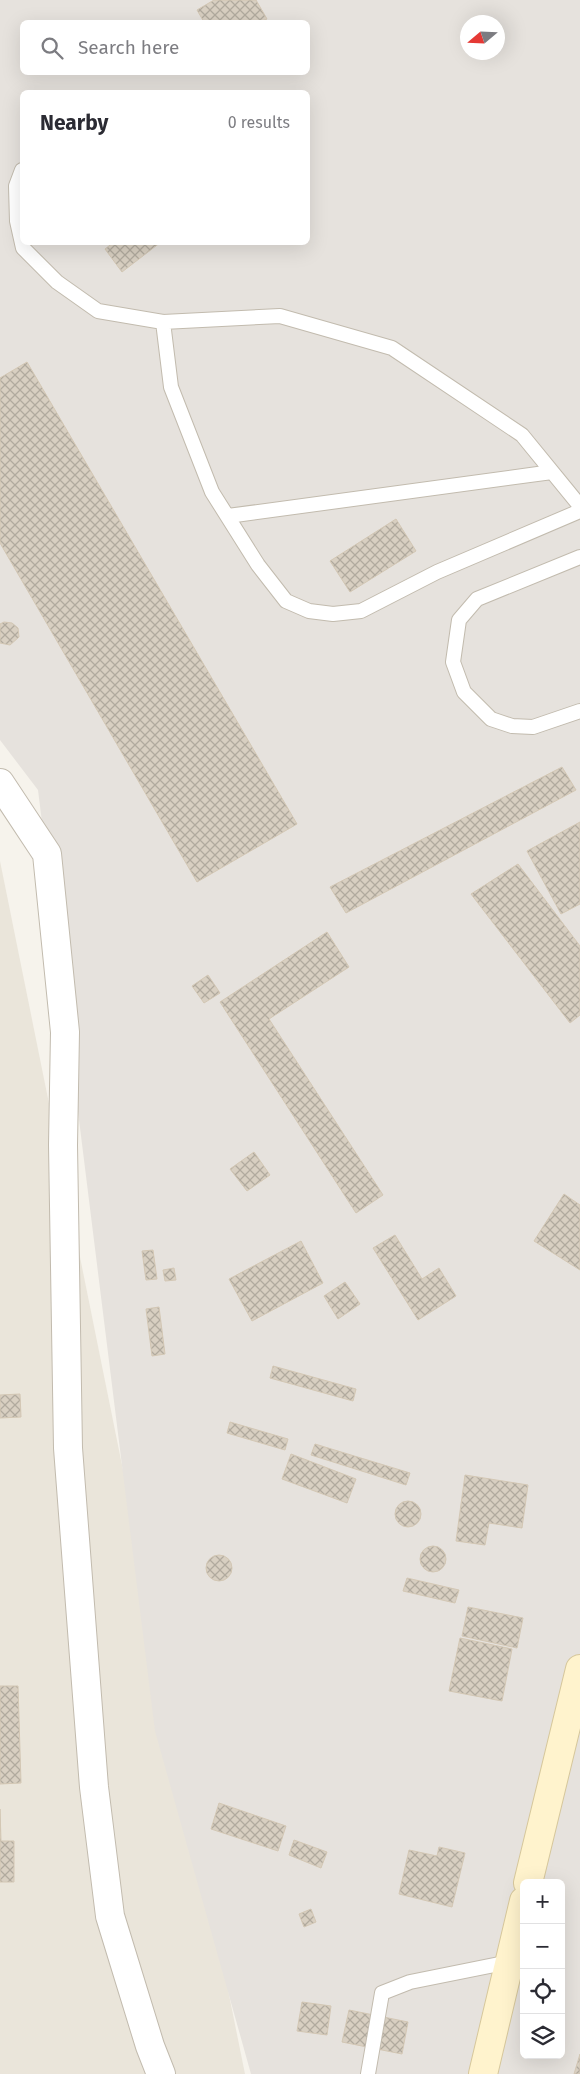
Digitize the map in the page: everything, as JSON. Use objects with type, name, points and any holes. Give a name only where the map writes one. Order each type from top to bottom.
[{"type":"main road","points":[[529,1879],[580,1669]]},
{"type":"main road","points":[[483,2074],[520,1917]]},
{"type":"street","points":[[0,783],[47,854],[65,1032],[63,1145],[68,1448],[94,1786],[110,1916],[150,2046],[161,2074]]},
{"type":"lane","points":[[20,175],[16,186],[17,221],[20,234]]},
{"type":"lane","points":[[22,245],[23,248],[57,282],[98,311],[163,322],[280,316],[392,348],[522,435],[580,506]]},
{"type":"lane","points":[[163,322],[171,387],[212,492],[258,565],[286,600],[309,611],[333,614],[361,611],[438,572],[580,511]]},
{"type":"lane","points":[[228,516],[552,472]]},
{"type":"lane","points":[[580,557],[477,599],[459,620],[453,662],[464,692],[490,719],[512,726],[533,727],[580,710]]},
{"type":"lane","points":[[368,2074],[382,1993],[410,1982],[509,1962]]},
{"type":"shaded area","points":[[0,0],[580,0],[580,2074],[251,2074],[155,1731],[38,790],[0,740]]},
{"type":"shaded area","points":[[0,861],[245,2074],[0,2074]]},
{"type":"building","points":[[214,0],[256,0],[267,19],[203,20],[197,10]]},
{"type":"building","points":[[110,245],[157,245],[122,272],[105,249]]},
{"type":"building","points":[[27,362],[297,824],[197,882],[0,543],[0,378]]},
{"type":"building","points":[[396,519],[416,551],[350,592],[330,561]]},
{"type":"building","points":[[4,622],[12,623],[18,628],[19,637],[10,645],[0,643],[0,624]]},
{"type":"building","points":[[562,767],[576,790],[346,913],[330,887]]},
{"type":"building","points":[[580,822],[580,904],[561,914],[527,851]]},
{"type":"building","points":[[518,864],[580,946],[580,1015],[570,1023],[471,894]]},
{"type":"building","points":[[327,932],[349,967],[269,1019],[383,1195],[356,1213],[220,1002]]},
{"type":"building","points":[[208,975],[220,993],[204,1003],[192,986]]},
{"type":"building","points":[[254,1152],[270,1175],[247,1191],[230,1169]]},
{"type":"building","points":[[564,1194],[580,1205],[580,1270],[534,1241]]},
{"type":"building","points":[[395,1235],[422,1279],[439,1268],[456,1296],[418,1320],[373,1248]]},
{"type":"building","points":[[301,1241],[323,1283],[252,1321],[229,1279]]},
{"type":"building","points":[[153,1250],[157,1279],[146,1280],[142,1251]]},
{"type":"building","points":[[174,1268],[176,1280],[165,1281],[163,1270]]},
{"type":"building","points":[[345,1282],[360,1304],[338,1319],[324,1296]]},
{"type":"building","points":[[159,1307],[165,1354],[152,1356],[146,1309]]},
{"type":"building","points":[[273,1366],[356,1389],[353,1401],[270,1378]]},
{"type":"building","points":[[20,1394],[21,1417],[0,1418],[0,1395]]},
{"type":"building","points":[[230,1422],[288,1439],[285,1450],[227,1433]]},
{"type":"building","points":[[315,1444],[410,1473],[406,1485],[311,1455]]},
{"type":"building","points":[[291,1454],[356,1479],[347,1503],[282,1479]]},
{"type":"building","points":[[465,1475],[528,1485],[522,1528],[489,1523],[485,1545],[456,1541]]},
{"type":"building","points":[[408,1501],[417,1505],[421,1514],[417,1523],[408,1527],[399,1523],[395,1514],[399,1505]]},
{"type":"building","points":[[433,1546],[442,1550],[446,1559],[442,1568],[433,1572],[424,1568],[420,1559],[424,1550]]},
{"type":"building","points":[[219,1555],[228,1559],[232,1568],[228,1577],[219,1581],[210,1577],[206,1568],[210,1559]]},
{"type":"building","points":[[407,1578],[459,1590],[455,1603],[403,1591]]},
{"type":"building","points":[[468,1607],[523,1618],[517,1648],[462,1636]]},
{"type":"building","points":[[460,1638],[512,1649],[502,1701],[449,1691]]},
{"type":"building","points":[[0,1686],[18,1686],[21,1783],[0,1784]]},
{"type":"building","points":[[219,1803],[286,1826],[278,1851],[211,1829]]},
{"type":"building","points":[[0,1809],[1,1841],[14,1841],[14,1882],[0,1882]]},
{"type":"building","points":[[294,1840],[327,1852],[321,1868],[289,1855]]},
{"type":"building","points":[[439,1847],[465,1853],[452,1907],[399,1894],[409,1850],[437,1856]]},
{"type":"building","points":[[311,1909],[316,1922],[304,1927],[299,1914]]},
{"type":"building","points":[[302,2002],[331,2006],[327,2035],[297,2031]]},
{"type":"building","points":[[349,2010],[408,2022],[402,2054],[342,2042]]},
{"type":"building","points":[[580,2054],[580,2074],[574,2074]]}]
